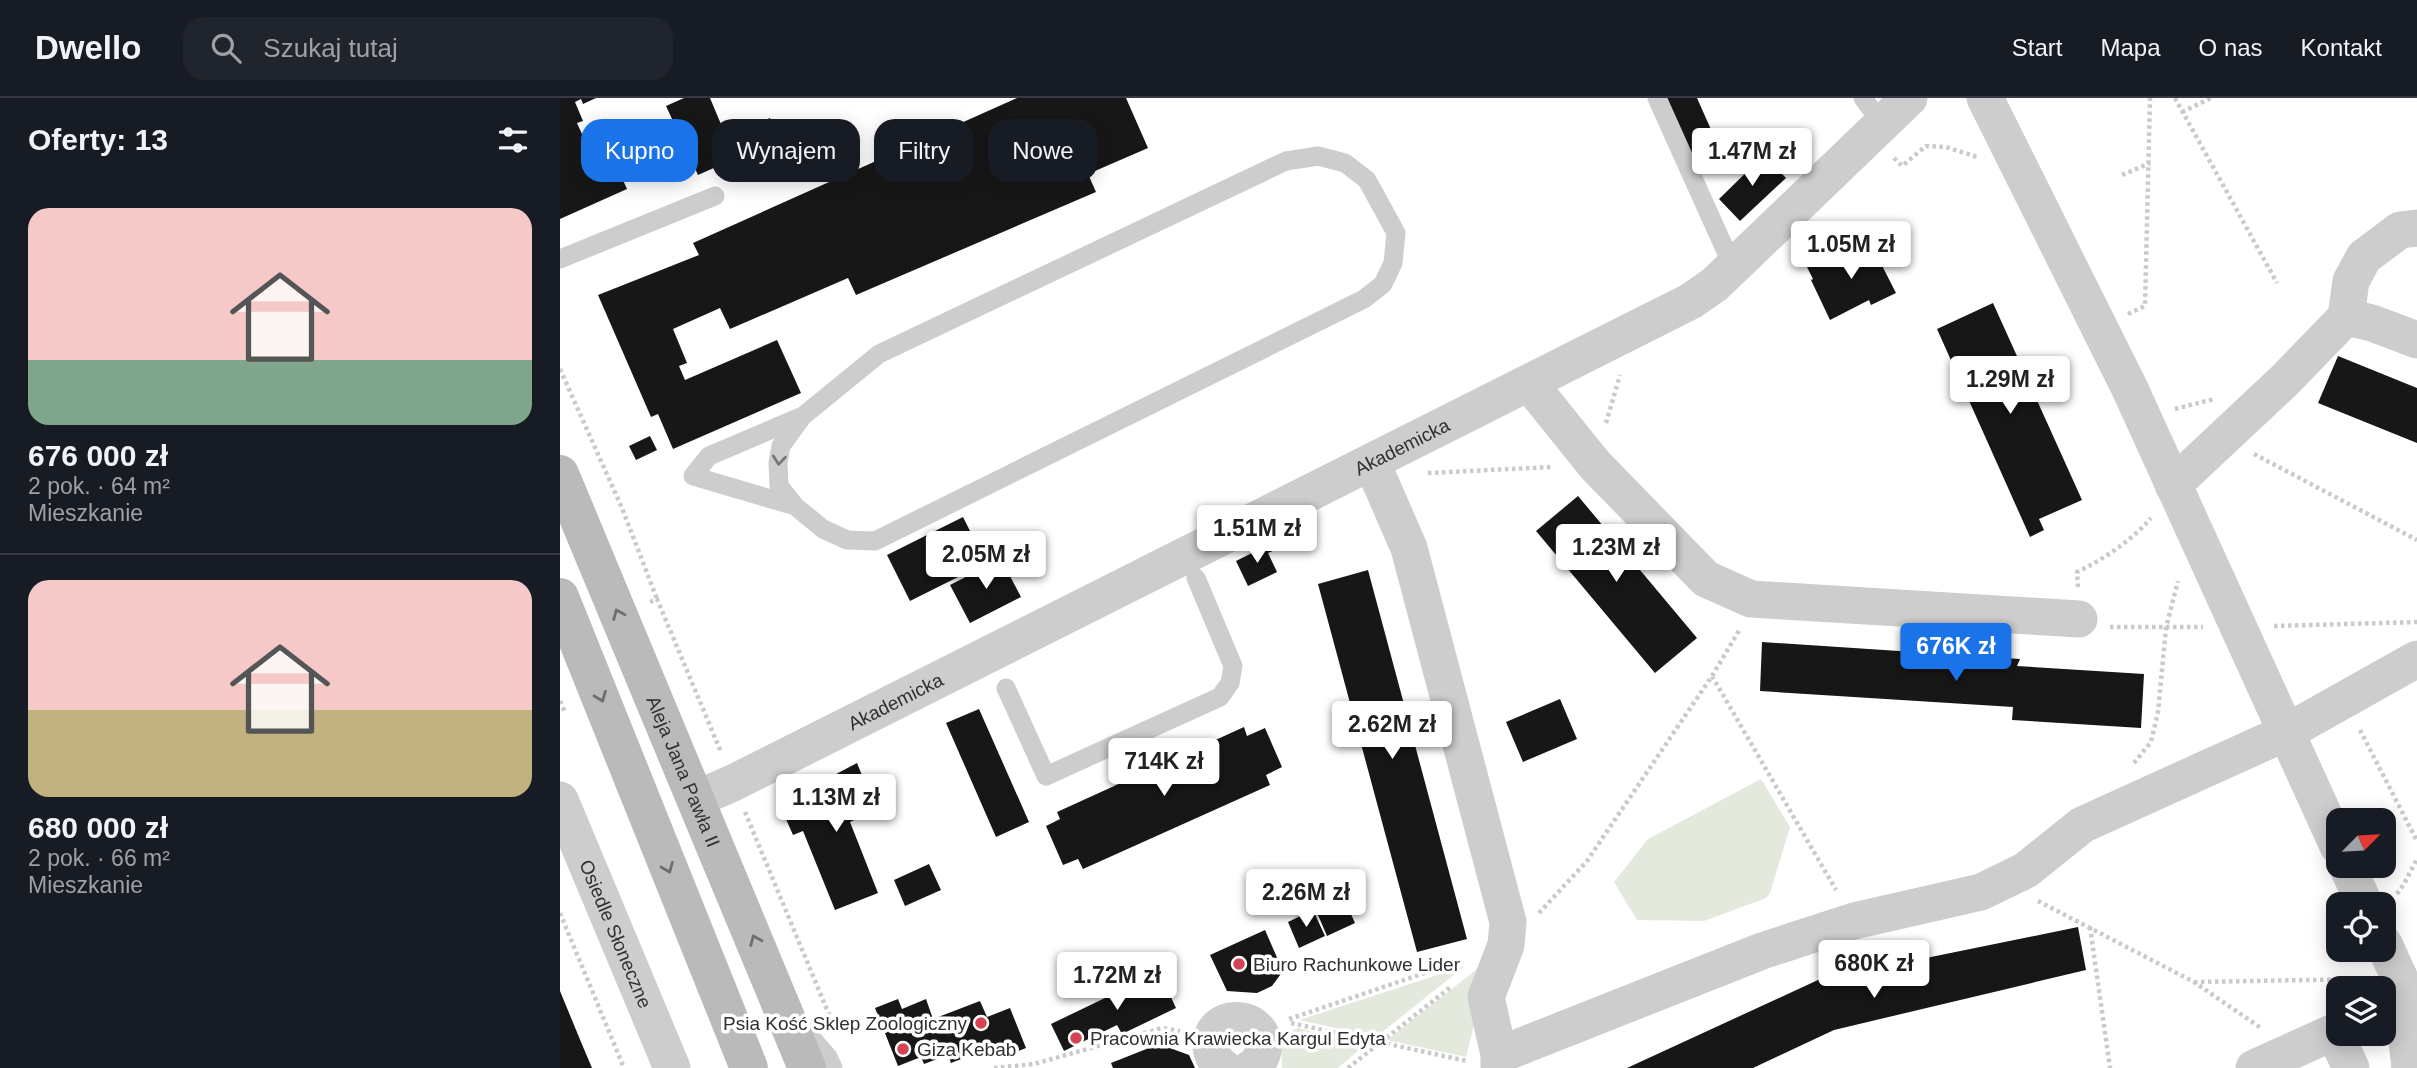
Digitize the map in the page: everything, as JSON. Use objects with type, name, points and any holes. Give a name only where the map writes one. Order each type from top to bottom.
[{"type":"main road","name":"Aleja Jana Pawła II","points":[[560,474],[807,1068]]},
{"type":"main road","points":[[560,597],[749,1068]]},
{"type":"street","name":"Akademicka","points":[[696,799],[1375,470],[1529,383],[1691,301],[1733,267],[1872,119],[1909,98]]},
{"type":"street","points":[[1985,98],[2130,389],[2326,820]]},
{"type":"street","points":[[2173,485],[2285,380],[2346,317],[2351,281],[2364,257],[2400,230],[2417,228]]},
{"type":"street","points":[[2346,317],[2372,323],[2417,340]]},
{"type":"street","points":[[1529,383],[1595,465],[1706,579],[1751,599],[2078,619]]},
{"type":"street","points":[[1375,470],[1409,548],[1508,922],[1506,945],[1486,997],[1499,1061],[1762,951],[1854,921],[1981,892],[2026,870],[2082,825],[2285,733],[2417,659]]},
{"type":"street","name":"Osiedle Słoneczne","points":[[560,800],[672,1068]]},
{"type":"street","points":[[2357,878],[2369,892]]},
{"type":"street","points":[[2392,962],[2400,979],[2410,1068]]},
{"type":"street","points":[[1218,1052],[1218,1028],[1227,1021],[1247,1021],[1256,1027],[1264,1045],[1262,1056],[1251,1068]]},
{"type":"street","points":[[2254,1068],[2334,1032],[2351,1068]]},
{"type":"lane","points":[[1657,98],[1733,267]]},
{"type":"lane","points":[[1318,156],[1345,163],[1367,180],[1396,233],[1392,263],[1383,284],[1364,299],[892,534],[876,541],[847,540],[823,529],[795,506],[779,486],[778,463],[781,446],[803,416],[879,354],[1286,162],[1318,156]]},
{"type":"lane","points":[[560,260],[715,196]]},
{"type":"lane","points":[[795,506],[693,476],[709,456],[803,416]]},
{"type":"lane","points":[[1006,688],[1046,776],[1220,697],[1230,682],[1233,666],[1196,578]]},
{"type":"lane","points":[[781,1002],[828,1057],[833,1068]]},
{"type":"path","points":[[2133,312],[2145,306],[2150,98]]},
{"type":"path","points":[[2175,98],[2277,283]]},
{"type":"path","points":[[2182,111],[2211,98]]},
{"type":"path","points":[[1872,119],[1902,166],[1926,146],[1946,147],[2023,173]]},
{"type":"path","points":[[2122,175],[2150,163]]},
{"type":"path","points":[[1375,470],[1595,465],[1623,365]]},
{"type":"path","points":[[560,369],[622,508],[657,599]]},
{"type":"path","points":[[2130,389],[2417,540]]},
{"type":"path","points":[[2078,619],[2077,572],[2138,534],[2166,502],[2173,485]]},
{"type":"path","points":[[2125,773],[2151,742],[2158,712],[2166,628],[2179,579]]},
{"type":"path","points":[[1544,909],[1587,861],[1712,676],[1740,630],[1751,599]]},
{"type":"path","points":[[1712,676],[1854,921]]},
{"type":"path","points":[[2344,699],[2417,841]]},
{"type":"path","points":[[2393,892],[2404,884],[2417,859]]},
{"type":"path","points":[[2026,870],[2035,899],[2193,982],[2294,1050]]},
{"type":"path","points":[[560,913],[624,1068]]},
{"type":"path","points":[[2090,926],[2110,1068]]},
{"type":"path","points":[[1499,1061],[1471,1062],[1283,1021],[1506,945]]},
{"type":"path","points":[[2193,982],[2400,979]]},
{"type":"path","points":[[1348,1068],[1454,985]]},
{"type":"path","points":[[994,1068],[1034,1064],[1162,1028],[1218,1052]]},
{"type":"shaded area","points":[[1761,779],[1790,827],[1770,893],[1766,898],[1704,921],[1637,920],[1614,882],[1648,839]]},
{"type":"shaded area","points":[[1491,958],[1466,1057],[1387,1040]]},
{"type":"shaded area","points":[[1465,966],[1376,1037],[1299,1020]]},
{"type":"shaded area","points":[[1298,1028],[1366,1044],[1338,1068],[1282,1068],[1281,1035]]},
{"type":"building","points":[[560,98],[596,98],[583,104],[581,99],[575,102],[582,119],[577,123],[581,132],[581,182],[624,182],[627,189],[560,219]]},
{"type":"building","points":[[684,98],[710,98],[719,119],[712,119],[712,169],[698,175],[698,119],[672,119],[666,106]]},
{"type":"building","points":[[1017,98],[1126,98],[1148,148],[1098,170],[1098,119],[988,119],[988,182],[1092,182],[1096,192],[856,295],[848,278],[730,329],[720,308],[673,329],[687,363],[679,366],[685,380],[777,340],[801,393],[673,449],[658,414],[651,417],[598,295],[699,255],[693,243],[829,182],[860,182],[860,168],[874,162],[874,182],[974,182],[974,119],[970,119]]},
{"type":"building","points":[[1667,98],[1697,98],[1717,143],[1692,154]]},
{"type":"building","points":[[1764,155],[1786,178],[1740,221],[1719,199]]},
{"type":"building","points":[[1870,242],[1896,293],[1871,305],[1869,300],[1830,320],[1807,267],[1833,255],[1838,266],[1848,261],[1845,255]]},
{"type":"building","points":[[1993,303],[2082,500],[2039,519],[2044,530],[2030,537],[1937,329]]},
{"type":"building","points":[[2338,356],[2417,388],[2417,443],[2318,403]]},
{"type":"building","points":[[650,436],[657,450],[636,460],[629,446]]},
{"type":"building","points":[[1578,496],[1697,638],[1655,673],[1536,531]]},
{"type":"building","points":[[963,517],[986,563],[910,601],[887,555]]},
{"type":"building","points":[[1272,543],[1275,550],[1268,553],[1277,572],[1248,586],[1236,561]]},
{"type":"building","points":[[1001,559],[1021,597],[970,623],[950,585]]},
{"type":"building","points":[[1368,570],[1467,939],[1417,952],[1318,584]]},
{"type":"building","points":[[1762,642],[2020,659],[2017,666],[2144,674],[2141,728],[2012,720],[2013,707],[1760,691]]},
{"type":"building","points":[[1560,699],[1577,739],[1523,762],[1506,722]]},
{"type":"building","points":[[979,709],[1029,822],[996,837],[946,723]]},
{"type":"building","points":[[1244,727],[1247,736],[1265,728],[1282,767],[1266,775],[1270,785],[1083,869],[1078,859],[1063,865],[1046,826],[1060,819],[1057,812]]},
{"type":"building","points":[[857,763],[876,810],[850,822],[878,893],[835,910],[803,831],[793,835],[782,810],[787,800],[819,786],[820,790],[826,788],[823,781]]},
{"type":"building","points":[[929,864],[941,890],[905,906],[894,880]]},
{"type":"building","points":[[1346,903],[1355,923],[1327,936],[1318,915]]},
{"type":"building","points":[[1313,910],[1325,936],[1299,948],[1288,922]]},
{"type":"building","points":[[2078,927],[2086,970],[1834,1030],[1753,1068],[1627,1068],[1818,980]]},
{"type":"building","points":[[1265,930],[1283,971],[1272,986],[1257,993],[1227,991],[1210,955]]},
{"type":"building","points":[[1159,972],[1176,1008],[1122,1034],[1117,1025],[1064,1051],[1051,1024]]},
{"type":"building","points":[[560,991],[581,1042],[592,1068],[560,1068]]},
{"type":"building","points":[[898,999],[902,1009],[926,999],[933,1019],[980,1001],[987,1017],[1010,1008],[1026,1048],[1003,1057],[1000,1050],[976,1059],[974,1054],[951,1063],[948,1055],[924,1064],[921,1057],[898,1066],[875,1008]]},
{"type":"building","points":[[1159,1044],[1189,1055],[1195,1068],[1113,1068],[1111,1063]]},
{"type":"place","name":"Biuro Rachunkowe Lider","points":[[1239,964]]},
{"type":"place","name":"Psia Kość Sklep Zoologiczny","points":[[981,1023]]},
{"type":"place","name":"Pracownia Krawiecka Kargul Edyta","points":[[1076,1038]]},
{"type":"place","name":"Giza Kebab","points":[[903,1049]]}]
